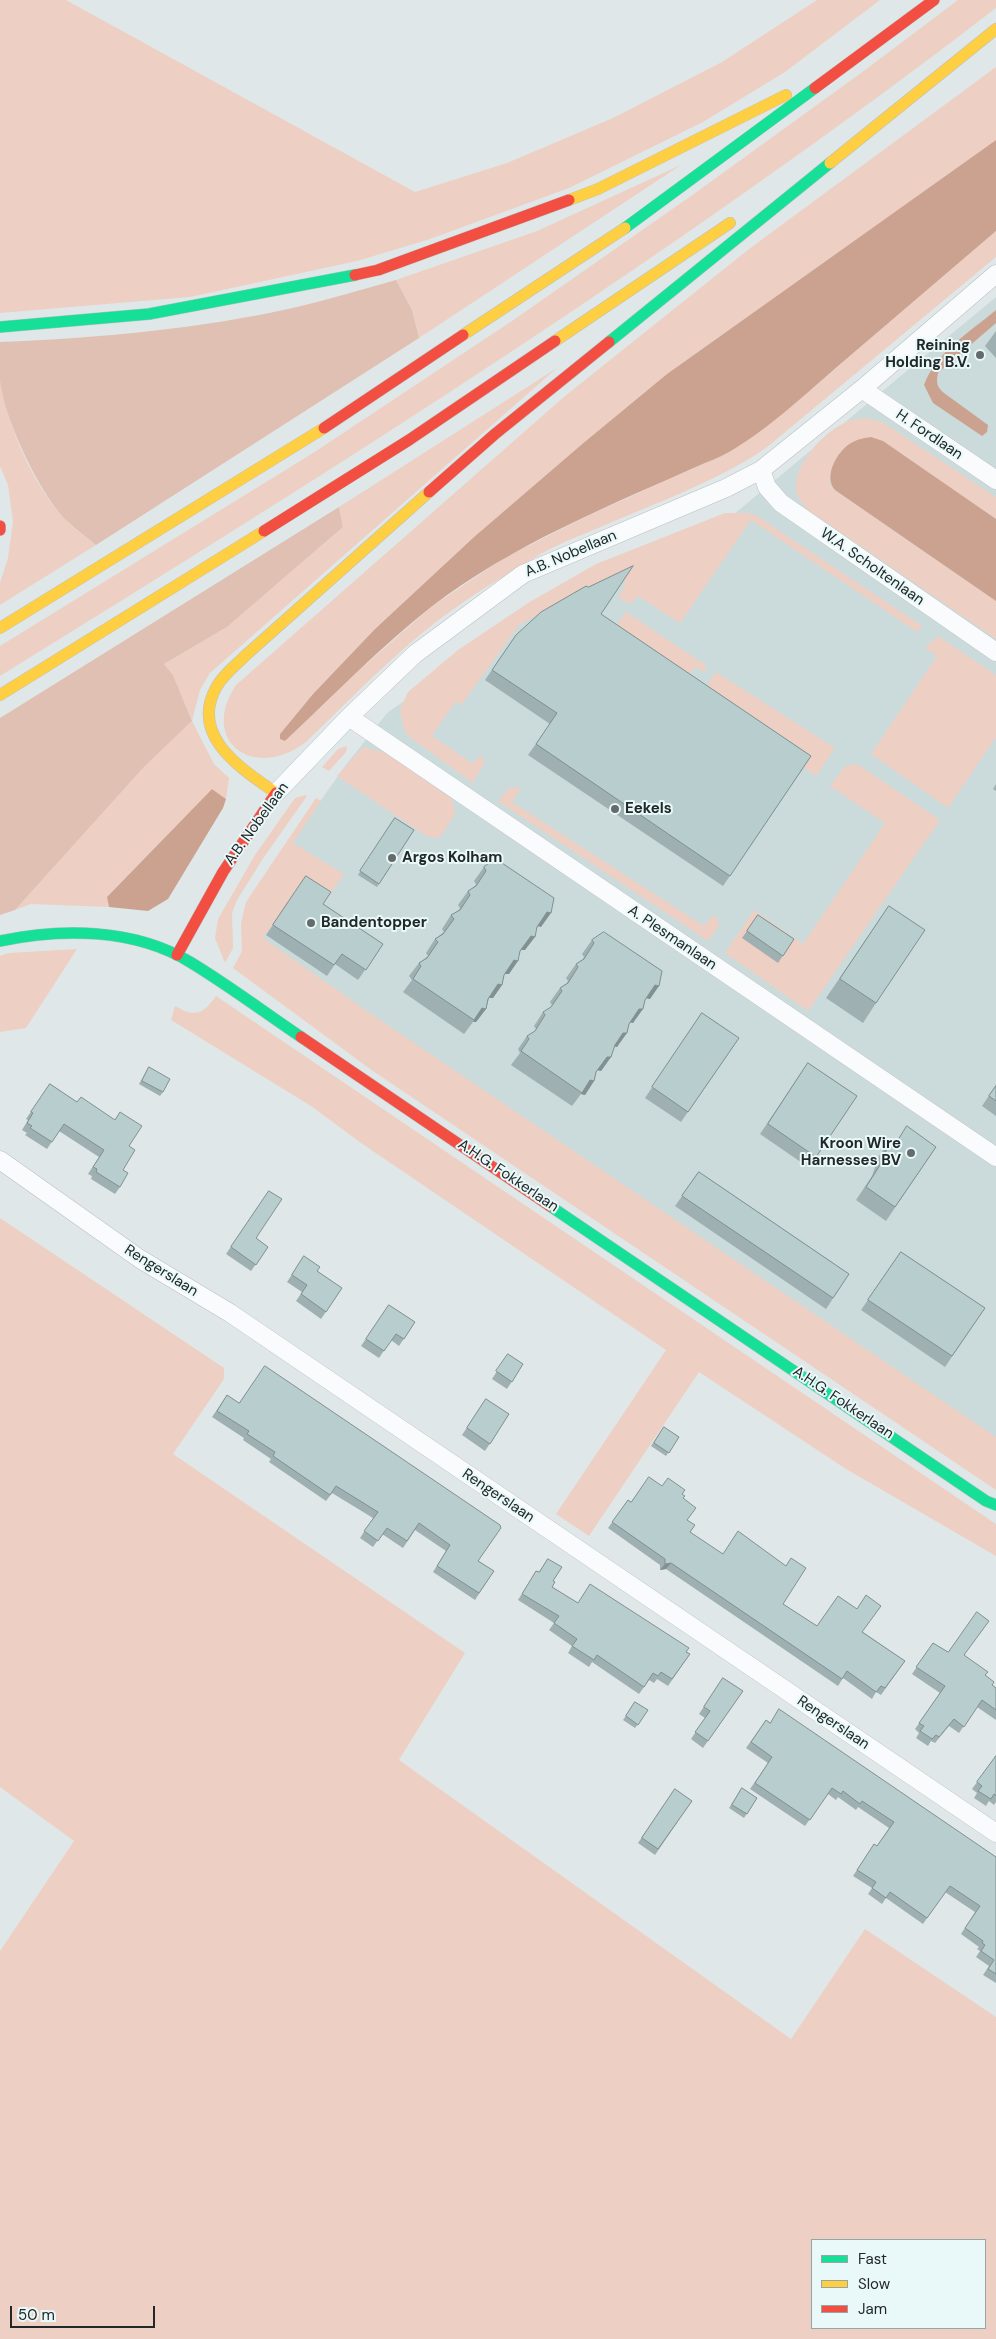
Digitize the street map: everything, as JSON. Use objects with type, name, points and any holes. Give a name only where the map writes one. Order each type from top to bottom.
[{"type":"main road","points":[[0,628],[326,427],[626,227],[934,0]]},
{"type":"main road","points":[[276,793],[232,760],[218,746],[212,735],[210,706],[215,689],[246,655],[495,434],[882,119],[996,29]]},
{"type":"main road","points":[[0,327],[148,314],[230,300],[378,270],[598,189],[736,119],[842,69]]},
{"type":"main road","points":[[784,186],[882,119]]},
{"type":"main road","points":[[0,695],[409,440],[743,213]]},
{"type":"main road","name":"A.B. Nobellaan","points":[[177,955],[218,878],[276,793]]},
{"type":"main road","name":"A.H.G. Fokkerlaan","points":[[0,940],[26,934],[80,933],[143,944],[177,955],[214,976],[991,1503],[996,1511]]},
{"type":"street","name":"A.B. Nobellaan","points":[[276,793],[349,717],[415,654],[523,574],[726,488],[760,470],[862,389],[996,274]]},
{"type":"street","name":"H. Fordlaan","points":[[862,389],[996,480]]},
{"type":"street","name":"W.A. Scholtenlaan","points":[[760,470],[767,487],[781,503],[996,652]]},
{"type":"street","name":"A. Plesmanlaan","points":[[349,717],[996,1157]]},
{"type":"street","name":"Rengerslaan","points":[[0,1160],[140,1259],[230,1313],[996,1833]]},
{"type":"shaded area","points":[[0,0],[66,0],[415,192],[507,163],[613,118],[722,62],[817,0],[880,0],[785,72],[703,122],[569,188],[430,239],[357,261],[190,297],[0,313]]},
{"type":"shaded area","points":[[958,0],[996,0],[996,8],[754,186],[507,355],[381,437],[0,676],[0,646],[313,453],[512,321],[691,196]]},
{"type":"shaded area","points":[[996,67],[996,140],[667,374],[581,445],[474,537],[375,629],[313,694],[280,734],[285,741],[356,673],[431,607],[504,558],[587,516],[718,458],[807,393],[996,231],[996,257],[766,448],[707,481],[556,546],[484,588],[432,625],[376,674],[305,743],[286,754],[267,758],[251,756],[237,749],[228,738],[224,723],[226,705],[236,685],[565,396],[749,249]]},
{"type":"shaded area","points":[[996,140],[996,231],[791,407],[738,447],[564,527],[462,584],[393,639],[285,741],[280,739],[280,734],[313,694],[375,629],[474,537],[581,445],[667,374]]},
{"type":"shaded area","points":[[681,165],[419,338],[412,310],[396,280],[537,231]]},
{"type":"shaded area","points":[[396,280],[412,310],[419,338],[96,545],[70,524],[45,493],[16,435],[3,397],[0,381],[0,342],[75,338],[187,327],[297,307]]},
{"type":"shaded area","points":[[996,297],[996,1468],[245,932],[251,899],[345,766],[387,713],[565,588],[728,519]]},
{"type":"shaded area","points":[[996,310],[996,323],[938,373],[937,376],[938,387],[942,391],[988,425],[987,432],[982,436],[933,403],[924,385],[929,373],[945,353]]},
{"type":"shaded area","points":[[557,368],[210,673],[200,690],[192,721],[173,675],[164,664],[227,627],[343,527],[339,507]]},
{"type":"shaded area","points":[[0,380],[9,417],[33,474],[43,491],[70,524],[96,545],[0,605],[0,583],[8,558],[13,522],[8,485],[0,466]]},
{"type":"shaded area","points":[[867,418],[884,423],[996,497],[996,519],[883,441],[849,444],[832,467],[830,485],[835,490],[996,601],[996,639],[808,510],[799,498],[796,490],[796,480],[804,460],[811,451],[827,434],[844,423],[855,419]]},
{"type":"shaded area","points":[[871,437],[883,441],[996,519],[996,601],[835,490],[830,478],[833,465],[841,452],[851,443]]},
{"type":"shaded area","points":[[339,507],[343,527],[227,627],[164,664],[173,675],[192,721],[144,767],[15,910],[0,915],[0,718]]},
{"type":"shaded area","points":[[725,513],[748,513],[757,516],[922,626],[917,632],[751,520],[680,623],[638,596],[630,604],[618,597],[626,584],[614,577],[520,624],[461,705],[456,701],[432,736],[473,764],[481,754],[484,763],[473,783],[408,736],[403,727],[400,709],[408,692],[458,650],[528,603],[596,564]]},
{"type":"shaded area","points":[[626,612],[707,666],[704,672],[695,667],[683,684],[610,635]]},
{"type":"shaded area","points":[[938,636],[996,675],[996,737],[948,808],[871,754],[937,656],[925,648]]},
{"type":"shaded area","points":[[716,672],[835,748],[816,776],[700,696]]},
{"type":"shaded area","points":[[192,721],[214,764],[229,778],[226,799],[212,789],[107,897],[109,907],[31,904],[15,910],[144,767]]},
{"type":"shaded area","points":[[347,746],[346,752],[329,771],[322,767],[338,749]]},
{"type":"shaded area","points":[[363,747],[386,753],[452,799],[455,814],[441,836],[433,838],[425,835],[337,776]]},
{"type":"shaded area","points":[[857,764],[940,820],[808,1011],[725,953],[754,910],[803,944],[885,823],[830,786],[845,766]]},
{"type":"shaded area","points":[[510,787],[521,788],[512,802],[704,926],[713,915],[717,918],[719,926],[708,941],[498,801]]},
{"type":"shaded area","points":[[212,789],[226,799],[223,808],[168,899],[148,911],[109,907],[107,897]]},
{"type":"shaded area","points":[[306,795],[237,900],[232,913],[233,948],[225,963],[215,938],[218,919],[255,855],[295,798]]},
{"type":"shaded area","points":[[316,798],[321,801],[293,843],[344,874],[324,903],[299,886],[263,938],[364,1009],[996,1437],[996,1490],[370,1069],[233,968],[242,951],[241,923],[246,902]]},
{"type":"shaded area","points":[[77,949],[26,1028],[0,1032],[0,956],[9,953]]},
{"type":"shaded area","points":[[216,996],[996,1524],[996,1556],[846,1469],[699,1372],[589,1536],[556,1514],[666,1350],[361,1143],[311,1106],[171,1020],[175,1006],[194,1013],[207,1007]]},
{"type":"shaded area","points":[[0,1218],[224,1368],[224,1379],[173,1454],[465,1653],[399,1760],[791,2039],[865,1929],[996,2017],[996,2339],[0,2339],[0,1951],[74,1841],[0,1787]]},
{"type":"building","points":[[633,566],[601,614],[811,756],[730,876],[536,744],[557,713],[492,670],[516,635],[541,612],[586,586],[588,587]]},
{"type":"building","points":[[395,818],[414,830],[379,884],[360,871]]},
{"type":"building","points":[[496,859],[554,898],[551,913],[547,912],[537,927],[535,937],[531,936],[520,951],[518,961],[514,960],[504,975],[502,985],[498,984],[488,999],[486,1009],[482,1008],[474,1020],[413,979],[421,966],[419,963],[427,958],[438,942],[435,939],[443,934],[454,919],[451,915],[460,910],[470,895],[468,891],[476,886],[486,871],[484,867]]},
{"type":"building","points":[[306,876],[331,892],[323,904],[383,944],[366,970],[342,954],[334,965],[273,925]]},
{"type":"building","points":[[889,906],[925,930],[876,1003],[840,979]]},
{"type":"building","points":[[758,915],[794,939],[783,956],[747,931]]},
{"type":"building","points":[[604,932],[662,971],[659,986],[655,985],[645,1000],[643,1009],[639,1009],[629,1024],[627,1033],[623,1033],[615,1045],[611,1057],[607,1057],[596,1072],[594,1081],[590,1080],[582,1093],[521,1051],[529,1039],[527,1036],[535,1031],[545,1015],[543,1012],[551,1007],[562,991],[560,988],[568,983],[578,967],[576,964],[584,959],[594,943],[592,940]]},
{"type":"building","points":[[702,1013],[739,1038],[688,1112],[652,1087]]},
{"type":"building","points":[[808,1063],[857,1096],[816,1157],[768,1124]]},
{"type":"building","points":[[149,1067],[170,1079],[163,1092],[142,1081]]},
{"type":"building","points":[[50,1084],[77,1102],[81,1097],[115,1120],[120,1112],[142,1126],[129,1146],[135,1150],[123,1170],[128,1173],[120,1187],[96,1172],[97,1169],[93,1167],[104,1150],[64,1124],[52,1142],[30,1128],[32,1126],[27,1123],[33,1113],[31,1112]]},
{"type":"building","points":[[996,1086],[996,1101],[989,1096]]},
{"type":"building","points":[[907,1126],[936,1147],[895,1207],[866,1187],[882,1162],[889,1142],[895,1144]]},
{"type":"building","points":[[699,1172],[849,1274],[833,1298],[682,1196]]},
{"type":"building","points":[[269,1191],[282,1199],[256,1238],[268,1247],[256,1265],[231,1247]]},
{"type":"building","points":[[901,1252],[985,1308],[952,1356],[868,1300]]},
{"type":"building","points":[[304,1256],[320,1267],[317,1271],[342,1288],[326,1312],[301,1294],[307,1285],[292,1275]]},
{"type":"building","points":[[389,1305],[415,1322],[404,1339],[396,1334],[384,1351],[366,1339]]},
{"type":"building","points":[[508,1354],[523,1364],[512,1382],[496,1371]]},
{"type":"building","points":[[265,1366],[500,1525],[501,1528],[478,1561],[494,1571],[479,1593],[437,1566],[450,1545],[419,1523],[407,1541],[387,1528],[378,1541],[364,1531],[378,1512],[336,1486],[330,1495],[273,1456],[275,1452],[247,1434],[249,1431],[217,1411],[227,1395],[239,1403]]},
{"type":"building","points":[[486,1399],[509,1414],[490,1444],[467,1428]]},
{"type":"building","points":[[664,1427],[679,1437],[669,1453],[654,1443]]},
{"type":"building","points":[[649,1477],[662,1486],[668,1478],[685,1490],[682,1494],[685,1496],[683,1498],[696,1508],[687,1520],[695,1525],[690,1532],[723,1554],[738,1531],[786,1566],[791,1558],[806,1568],[783,1604],[817,1626],[838,1596],[857,1609],[866,1595],[881,1606],[862,1632],[905,1661],[885,1688],[881,1686],[876,1692],[847,1671],[842,1679],[671,1563],[665,1564],[665,1559],[612,1522],[628,1500],[631,1502]]},
{"type":"building","points":[[548,1559],[562,1567],[553,1581],[555,1582],[552,1587],[578,1603],[590,1584],[689,1648],[686,1652],[690,1654],[672,1679],[661,1672],[658,1676],[653,1673],[644,1687],[597,1655],[594,1660],[572,1646],[577,1639],[554,1623],[559,1616],[522,1594],[536,1571],[539,1572]]},
{"type":"building","points":[[977,1612],[989,1621],[964,1655],[988,1672],[985,1675],[994,1682],[992,1685],[996,1688],[996,1710],[982,1700],[964,1727],[954,1719],[939,1737],[936,1735],[932,1739],[920,1731],[924,1726],[919,1723],[945,1686],[916,1667],[933,1643],[948,1652]]},
{"type":"building","points":[[723,1678],[743,1691],[708,1741],[695,1732],[710,1711],[704,1707]]},
{"type":"building","points":[[635,1702],[648,1710],[638,1725],[626,1716]]},
{"type":"building","points":[[779,1709],[996,1857],[996,1974],[988,1969],[994,1960],[981,1951],[985,1945],[982,1943],[983,1941],[965,1928],[980,1906],[950,1886],[927,1918],[890,1892],[886,1898],[872,1888],[876,1882],[857,1870],[874,1844],[877,1846],[894,1822],[862,1801],[860,1804],[843,1791],[841,1794],[832,1788],[810,1820],[755,1783],[772,1757],[751,1742],[766,1720],[770,1723]]},
{"type":"building","points":[[996,1756],[996,1796],[994,1794],[991,1799],[978,1791],[982,1786],[977,1782]]},
{"type":"building","points":[[742,1788],[757,1798],[747,1814],[732,1805]]},
{"type":"building","points":[[675,1789],[692,1801],[658,1849],[642,1838]]},
{"type":"traffic: fast","points":[[625,228],[815,88]]},
{"type":"traffic: fast","points":[[609,342],[830,163]]},
{"type":"traffic: fast","points":[[0,327],[149,314],[355,275]]},
{"type":"traffic: fast","points":[[0,941],[48,934],[72,933],[121,937],[145,943],[168,951],[190,962],[301,1037]]},
{"type":"traffic: fast","points":[[550,1206],[986,1501],[996,1505]]},
{"type":"traffic: slow","points":[[830,163],[996,29]]},
{"type":"traffic: slow","points":[[569,200],[598,189],[786,95]]},
{"type":"traffic: slow","points":[[555,341],[730,223]]},
{"type":"traffic: slow","points":[[463,335],[625,228]]},
{"type":"traffic: slow","points":[[0,628],[324,428]]},
{"type":"traffic: slow","points":[[276,793],[235,762],[214,736],[209,720],[210,704],[217,686],[246,655],[429,492]]},
{"type":"traffic: slow","points":[[0,695],[264,531]]},
{"type":"traffic: jam","points":[[815,88],[934,0]]},
{"type":"traffic: jam","points":[[355,275],[378,270],[569,200]]},
{"type":"traffic: jam","points":[[324,428],[463,335]]},
{"type":"traffic: jam","points":[[264,531],[409,440],[555,341]]},
{"type":"traffic: jam","points":[[429,492],[495,434],[609,342]]},
{"type":"traffic: jam","points":[[177,955],[223,872],[276,793]]},
{"type":"traffic: jam","points":[[301,1037],[550,1206]]},
{"type":"place","name":"Reining Holding B.V.","points":[[980,355]]},
{"type":"place","name":"Eekels","points":[[615,809]]},
{"type":"place","name":"Argos Kolham","points":[[392,858]]},
{"type":"place","name":"Bandentopper","points":[[311,923]]},
{"type":"place","name":"Kroon Wire Harnesses BV","points":[[911,1153]]}]
